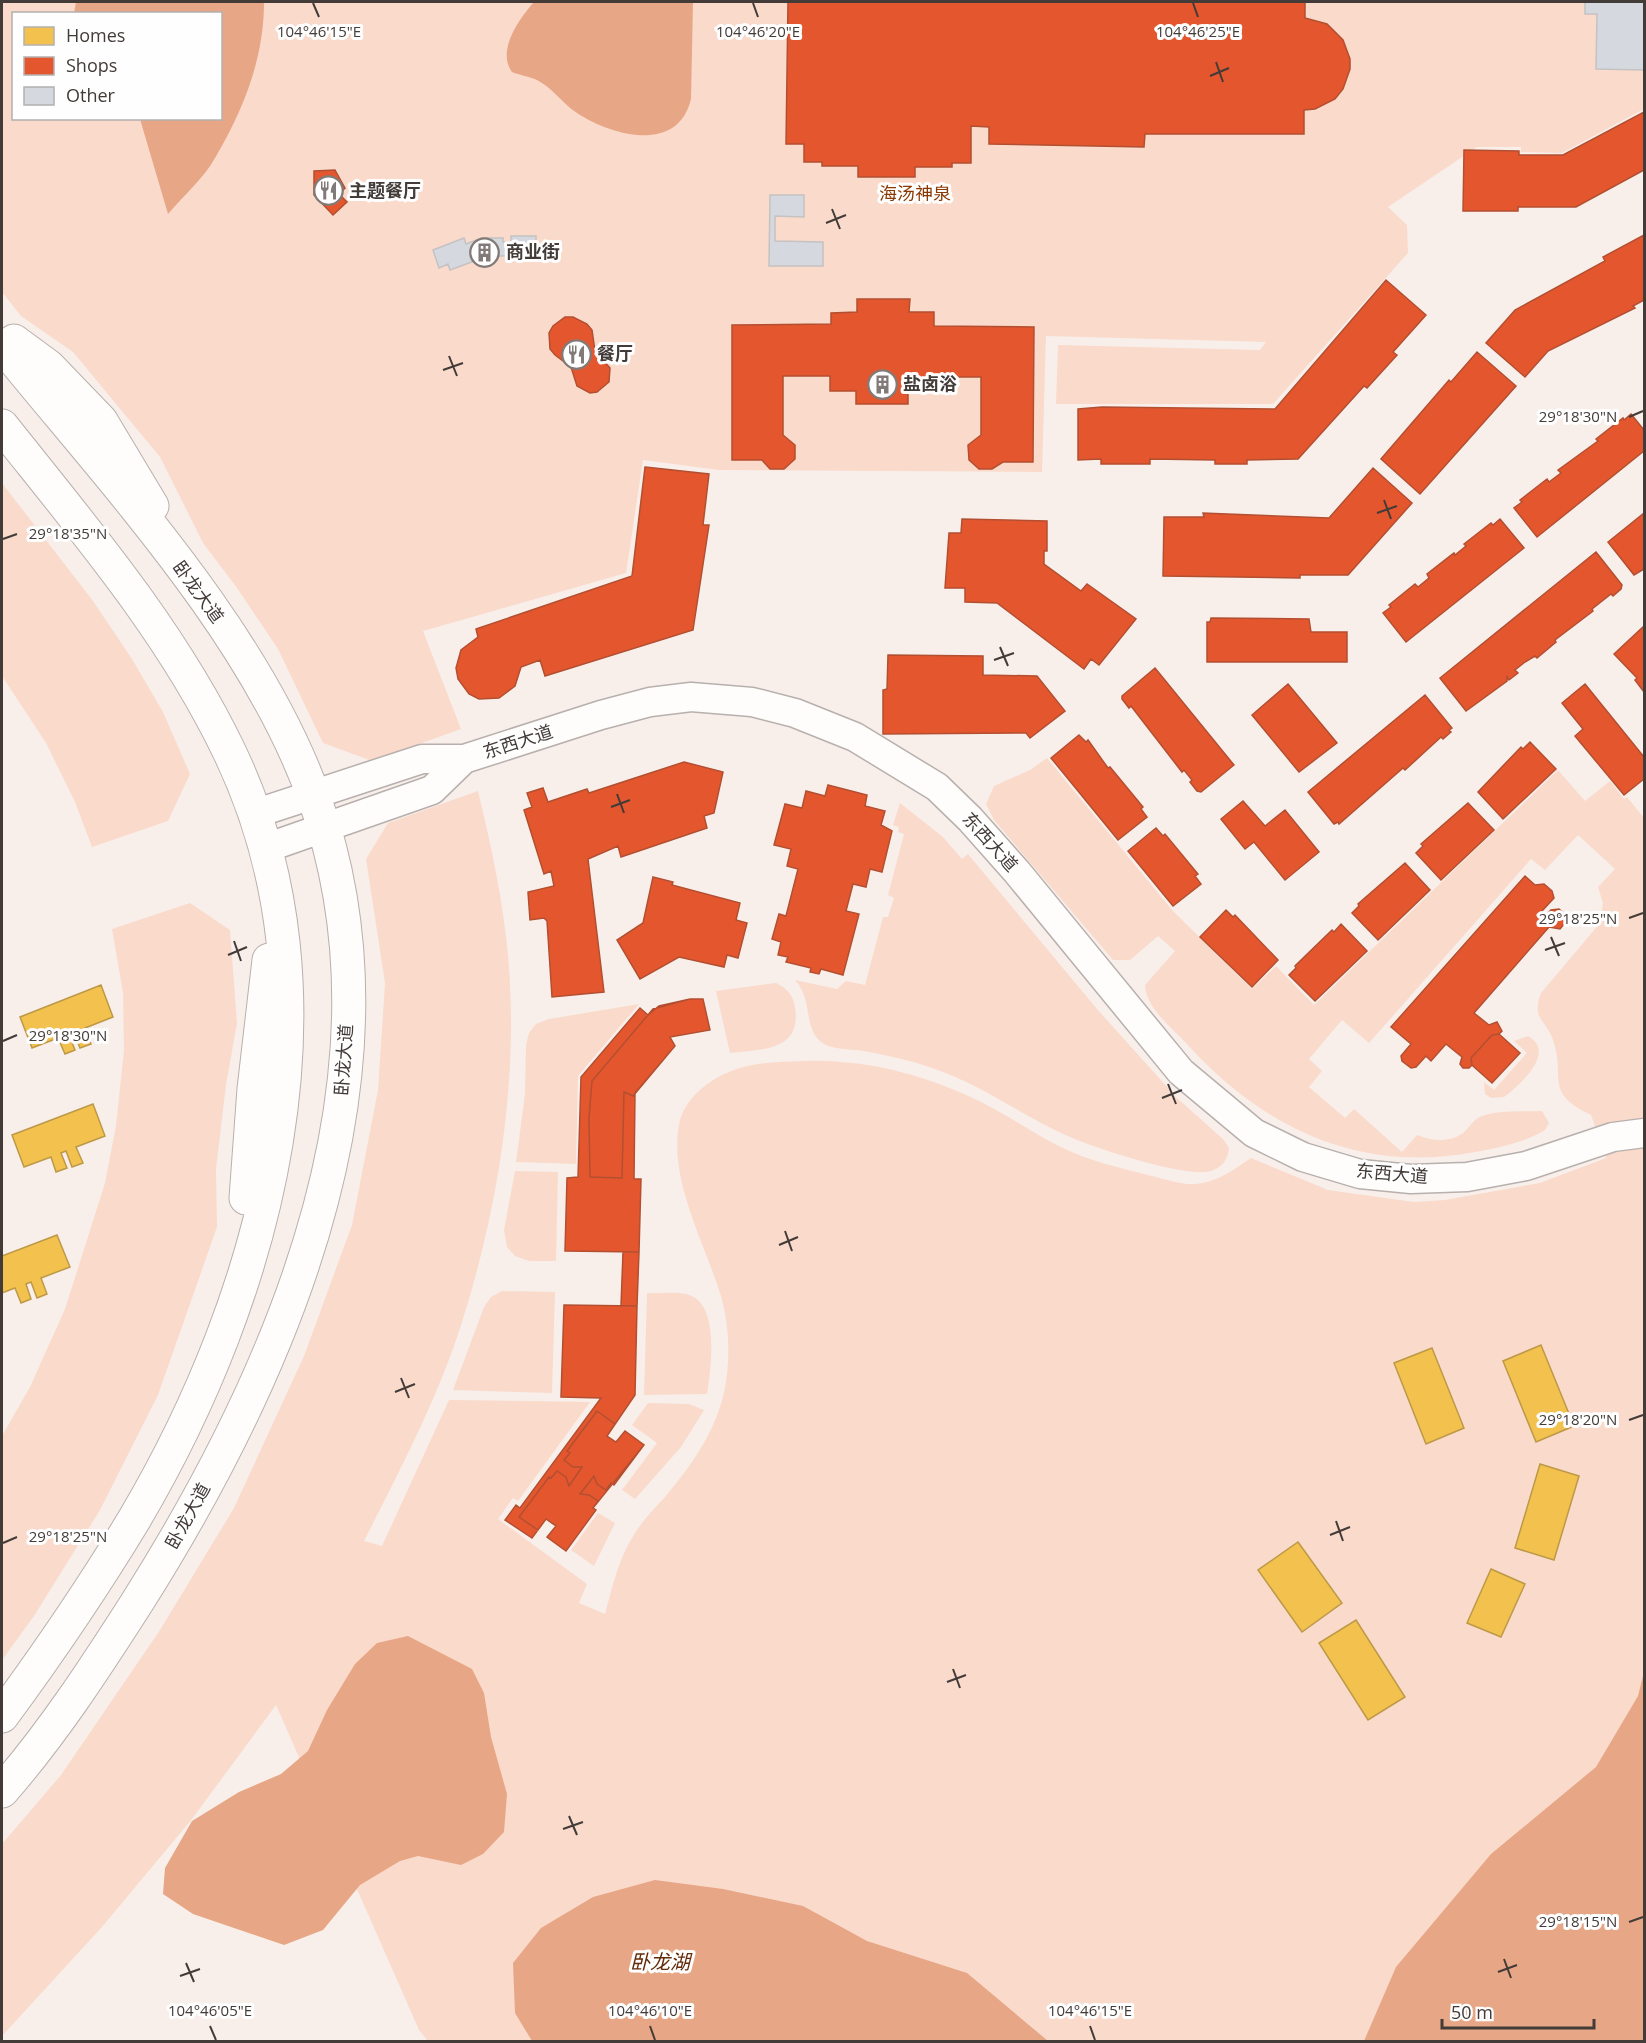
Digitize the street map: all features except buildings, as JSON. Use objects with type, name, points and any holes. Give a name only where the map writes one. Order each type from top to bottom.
[{"type":"main road","points":[[2,332],[48,366],[101,421],[138,479],[198,589]]},
{"type":"main road","name":"卧龙大道","points":[[2,345],[198,589],[240,650],[283,725],[313,794],[324,827],[345,934],[348,1010],[343,1094],[333,1164],[311,1242],[272,1347],[223,1453],[180,1535],[80,1690],[2,1791]]},
{"type":"main road","points":[[2,426],[115,568],[191,679],[230,753],[254,814],[266,848],[276,896],[254,1089],[244,1271],[225,1332],[184,1423],[137,1514],[64,1629],[2,1716]]},
{"type":"street","name":"东西大道","points":[[266,848],[432,790],[464,759],[601,715],[650,702],[711,697],[752,702],[795,713],[855,737],[937,787],[970,819],[1017,872],[1181,1072],[1254,1132],[1304,1157],[1360,1174],[1411,1179],[1467,1177],[1526,1166],[1613,1137],[1644,1133]]},
{"type":"street","points":[[254,814],[422,759],[464,759]]},
{"type":"green space","name":"海汤神泉","points":[[2,2],[1644,2],[1644,109],[1562,153],[1521,152],[1521,147],[1477,147],[1388,207],[1407,225],[1408,253],[1273,404],[1056,404],[1058,345],[1260,350],[1266,342],[1046,336],[1042,472],[719,470],[643,460],[626,573],[423,631],[461,729],[372,761],[323,743],[278,649],[203,543],[160,457],[73,352],[21,316],[2,292]]},
{"type":"green space","points":[[2,483],[93,601],[132,659],[163,712],[190,774],[168,821],[92,847],[75,802],[46,743],[2,676]]},
{"type":"green space","points":[[1047,758],[1172,910],[1252,989],[1276,966],[1314,1005],[1558,770],[1585,801],[1610,781],[1624,799],[1627,797],[1644,818],[1644,2041],[428,2041],[419,2030],[276,1705],[192,1819],[102,1927],[2,2036],[2,1844],[61,1775],[160,1630],[234,1508],[304,1356],[352,1225],[378,1090],[385,983],[366,859],[388,823],[478,791],[496,873],[506,934],[511,1001],[511,1048],[503,1141],[496,1187],[475,1278],[462,1322],[430,1406],[364,1541],[382,1546],[449,1400],[590,1402],[518,1501],[513,1498],[498,1519],[587,1584],[579,1603],[605,1614],[617,1572],[629,1543],[696,1455],[713,1425],[724,1392],[728,1354],[725,1313],[683,1189],[677,1146],[679,1125],[685,1107],[697,1092],[729,1072],[756,1064],[803,1061],[850,1063],[896,1071],[962,1093],[1065,1149],[1095,1161],[1188,1184],[1214,1180],[1251,1158],[1328,1190],[1414,1202],[1445,1200],[1540,1183],[1606,1158],[1591,1115],[1576,1107],[1561,1091],[1553,1040],[1538,1009],[1541,993],[1600,923],[1603,903],[1598,887],[1615,869],[1578,835],[1545,870],[1531,859],[1369,1043],[1342,1020],[1309,1059],[1322,1071],[1309,1087],[1345,1118],[1354,1109],[1402,1152],[1417,1135],[1434,1140],[1446,1140],[1463,1133],[1478,1118],[1487,1114],[1542,1111],[1549,1123],[1545,1130],[1537,1134],[1493,1149],[1433,1157],[1392,1156],[1353,1150],[1316,1138],[1281,1121],[1247,1099],[1216,1073],[1160,1017],[1150,1002],[1145,985],[1175,951],[1158,936],[1130,960],[1113,960],[994,820],[986,804],[994,786],[1030,770]]},
{"type":"green space","points":[[900,803],[943,837],[962,859],[968,854],[1097,1009],[1177,1098],[1223,1139],[1229,1148],[1222,1165],[1211,1171],[1198,1172],[1161,1166],[1119,1154],[1082,1142],[1054,1129],[943,1072],[894,1057],[833,1047],[817,1038],[810,1023],[801,988],[795,980],[837,989],[846,981],[865,985],[883,917],[888,917],[894,898],[888,895],[904,834],[898,832],[899,827],[893,825]]},
{"type":"green space","points":[[190,903],[230,930],[237,1023],[226,1085],[216,1169],[217,1227],[158,1395],[100,1510],[34,1616],[2,1660],[2,1436],[30,1387],[65,1309],[105,1183],[116,1126],[124,1050],[123,993],[112,929]]},
{"type":"green space","points":[[776,983],[789,992],[793,999],[795,1022],[792,1033],[786,1040],[766,1049],[730,1053],[716,991]]},
{"type":"green space","points":[[639,1004],[578,1076],[576,1164],[516,1162],[525,1094],[526,1045],[529,1033],[536,1024],[549,1019]]},
{"type":"green space","points":[[1528,1036],[1536,1043],[1539,1051],[1533,1068],[1519,1085],[1504,1097],[1491,1098],[1485,1094],[1484,1082],[1494,1090],[1527,1053],[1514,1041]]},
{"type":"green space","points":[[515,1171],[558,1172],[556,1261],[529,1261],[515,1256],[507,1247],[504,1230]]},
{"type":"green space","points":[[502,1291],[555,1292],[552,1393],[453,1390],[484,1307],[491,1297]]},
{"type":"green space","points":[[647,1293],[689,1295],[699,1301],[705,1311],[711,1339],[707,1394],[644,1395]]},
{"type":"green space","points":[[648,1403],[689,1404],[704,1410],[681,1447],[635,1499],[622,1490],[657,1443],[632,1425]]},
{"type":"green space","points":[[598,1513],[615,1523],[594,1566],[571,1550]]},
{"type":"water","points":[[76,2],[264,2],[256,63],[235,121],[210,165],[168,214],[140,120],[222,120],[222,12],[74,12]]},
{"type":"water","points":[[534,2],[693,2],[691,99],[684,116],[673,128],[658,134],[625,133],[591,121],[572,110],[539,81],[512,72],[508,63],[508,44],[517,25]]},
{"type":"water","points":[[408,1636],[472,1669],[484,1693],[491,1737],[507,1794],[504,1832],[483,1854],[461,1865],[418,1856],[400,1861],[360,1885],[323,1930],[284,1945],[193,1914],[163,1894],[165,1868],[192,1821],[239,1792],[281,1774],[308,1751],[327,1710],[355,1664],[377,1643]]},
{"type":"water","points":[[1644,1672],[1644,2041],[1364,2041],[1396,1967],[1491,1854],[1596,1767],[1638,1696]]},
{"type":"water","name":"卧龙湖","points":[[655,1880],[723,1889],[803,1906],[867,1941],[967,1973],[1048,2041],[532,2041],[515,2013],[513,1963],[541,1928],[593,1897]]},
{"type":"place","name":"主题餐厅","points":[[328,191]]},
{"type":"place","name":"商业街","points":[[485,252]]},
{"type":"place","name":"餐厅","points":[[576,354]]},
{"type":"place","name":"盐卤浴","points":[[882,384]]}]
